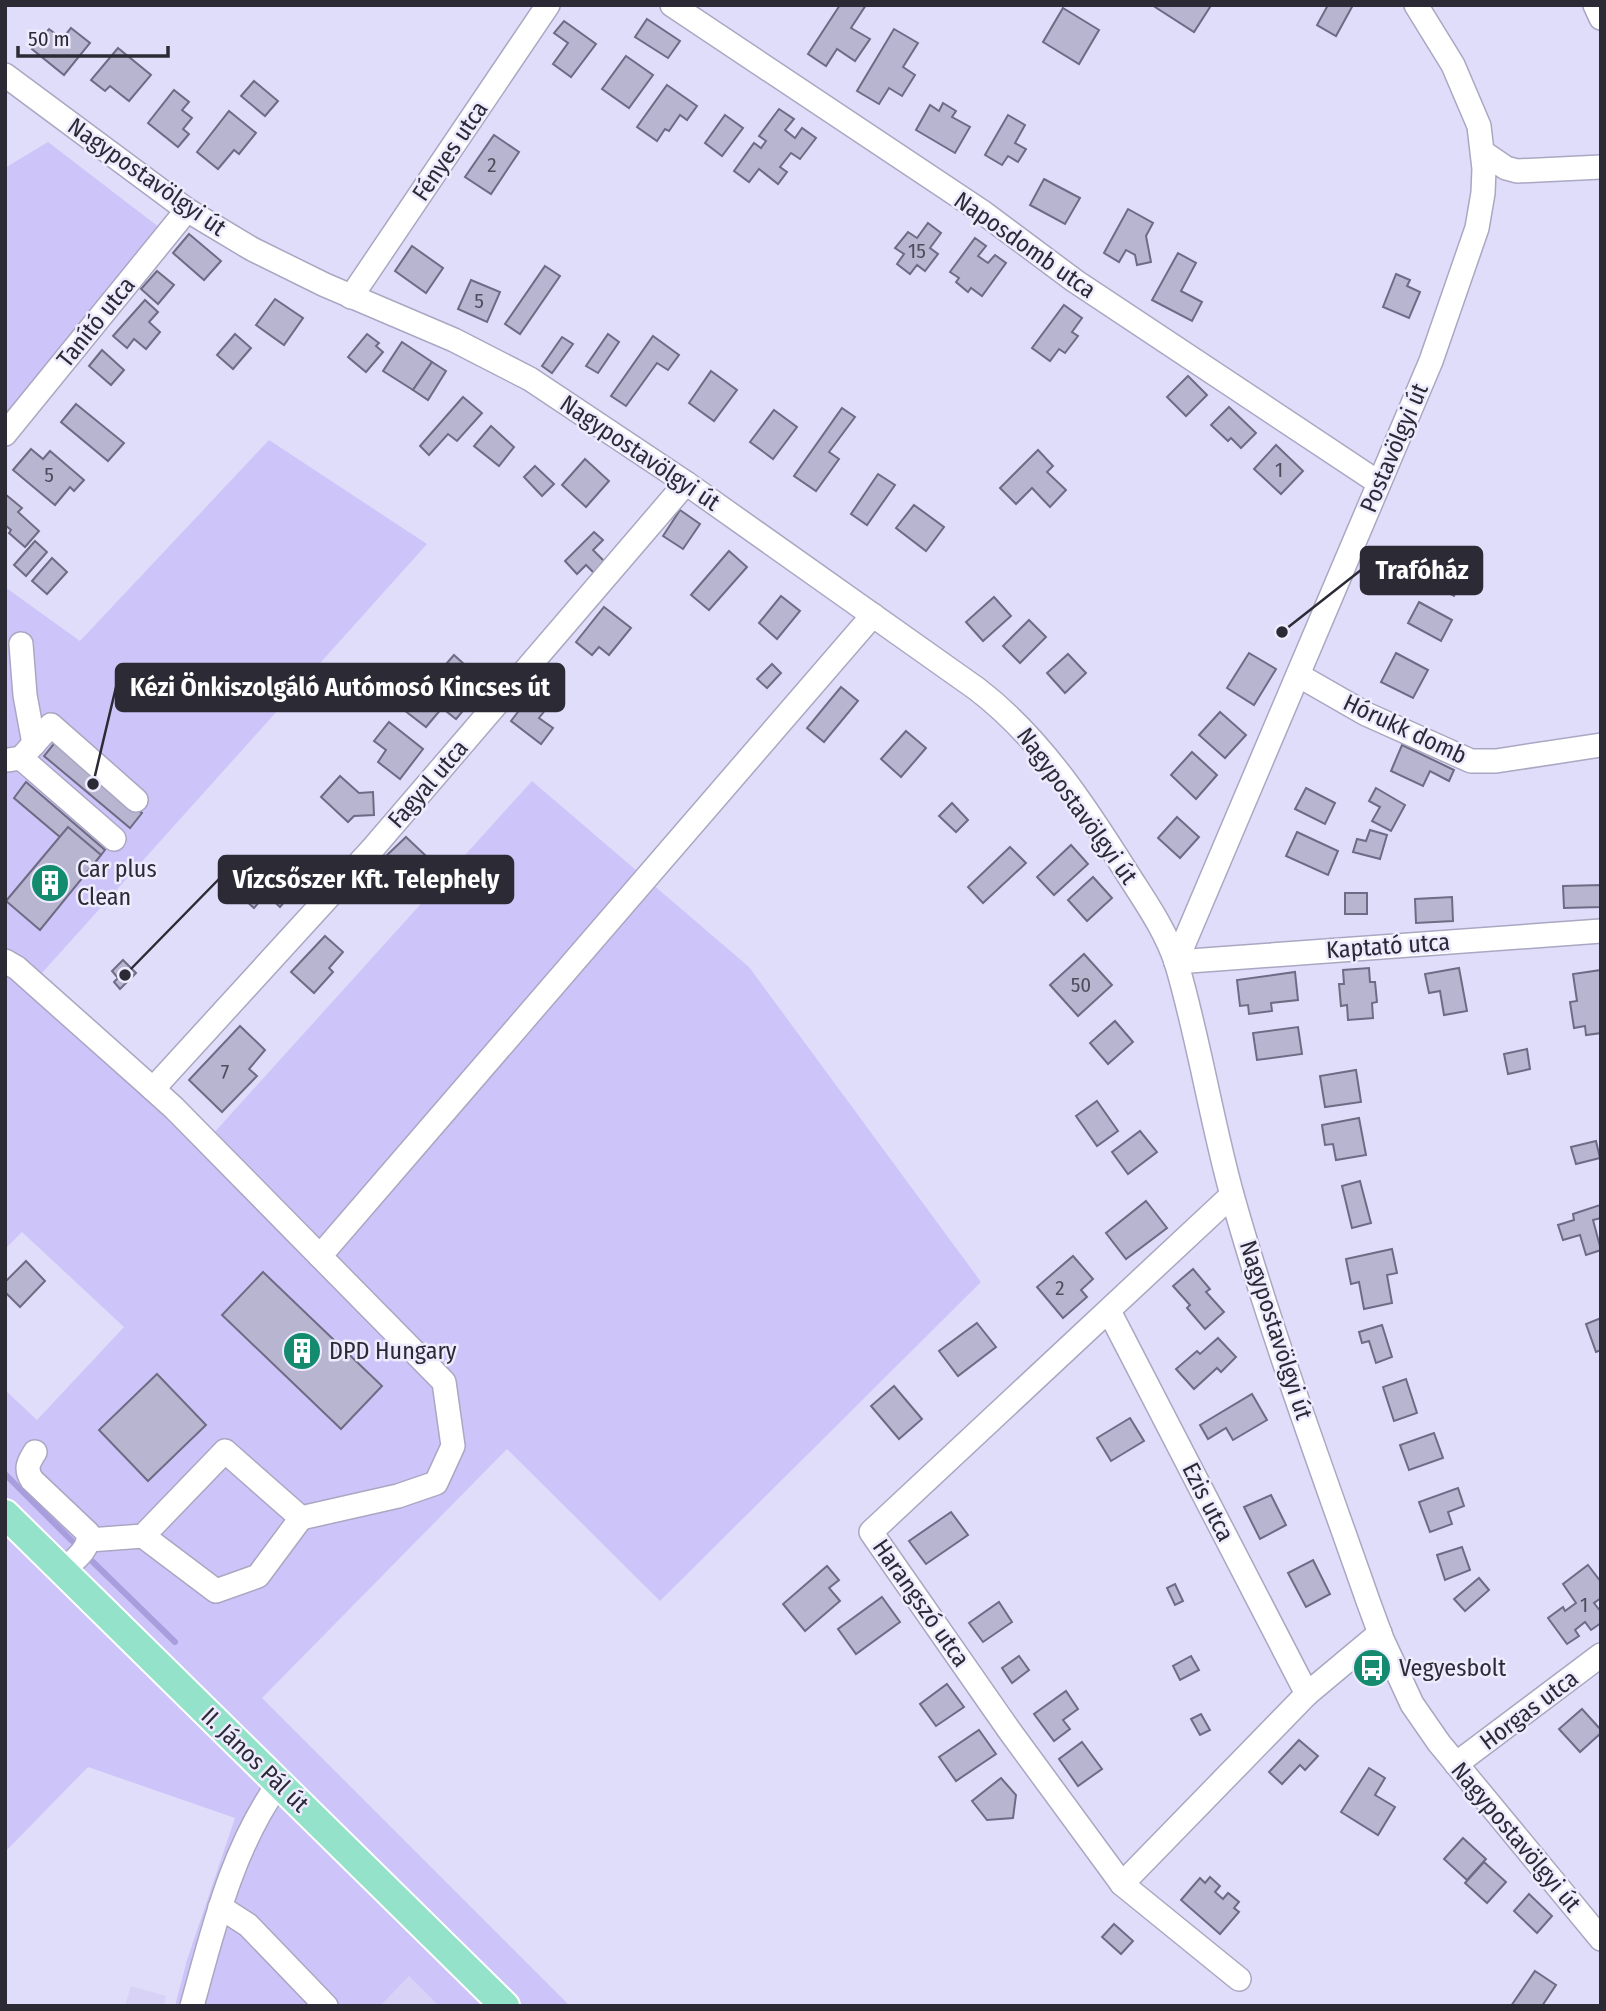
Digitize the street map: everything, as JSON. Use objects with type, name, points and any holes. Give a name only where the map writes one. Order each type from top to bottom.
[{"type":"main road","name":"II. János Pál út","points":[[5,1514],[505,2006]]},
{"type":"street","name":"Fényes utca","points":[[351,297],[548,5]]},
{"type":"street","name":"Naposdomb utca","points":[[672,5],[981,211],[1075,281],[1378,483]]},
{"type":"street","name":"Postavölgyi út","points":[[1176,962],[1431,361],[1476,229],[1483,193],[1484,153],[1479,127],[1453,65],[1416,5]]},
{"type":"street","points":[[1595,5],[1601,18]]},
{"type":"street","name":"Nagypostavölgyi út","points":[[5,75],[187,209],[253,249],[351,297],[454,340],[530,379],[685,483],[988,697],[1019,726],[1056,769],[1111,847],[1152,912],[1176,962],[1232,1195],[1281,1351],[1380,1633],[1412,1704],[1456,1764],[1601,1939]]},
{"type":"street","points":[[1484,153],[1506,168],[1517,171],[1601,167]]},
{"type":"street","points":[[1483,193],[1517,171]]},
{"type":"street","name":"Tanító utca","points":[[5,435],[187,209]]},
{"type":"street","name":"Fagyal utca","points":[[153,1089],[374,847],[685,483]]},
{"type":"street","points":[[320,1256],[873,615]]},
{"type":"street","points":[[20,644],[25,695],[20,754]]},
{"type":"street","name":"Hórukk domb","points":[[1298,675],[1366,714],[1471,761],[1496,761],[1601,745]]},
{"type":"street","points":[[20,754],[51,725],[136,800]]},
{"type":"street","points":[[20,754],[114,839]]},
{"type":"street","name":"Kaptató utca","points":[[1176,962],[1601,931]]},
{"type":"street","points":[[5,961],[17,968],[174,1108],[444,1382],[453,1446],[436,1483],[398,1496],[301,1518],[258,1576],[216,1591],[143,1536],[89,1540]]},
{"type":"street","name":"Harangszó utca","points":[[1232,1195],[871,1532],[1122,1884],[1240,1979]]},
{"type":"street","name":"Ezis utca","points":[[1110,1311],[1307,1694]]},
{"type":"street","points":[[143,1536],[225,1451],[301,1518]]},
{"type":"street","points":[[35,1452],[28,1463],[27,1472],[32,1480],[88,1533],[89,1540],[85,1548],[62,1571]]},
{"type":"street","points":[[1122,1884],[1307,1694],[1380,1633]]},
{"type":"street","name":"Horgas utca","points":[[1456,1764],[1598,1660]]},
{"type":"street","points":[[192,2006],[220,1907],[260,1809],[279,1783]]},
{"type":"street","points":[[220,1907],[248,1925],[326,2006]]},
{"type":"shaded area","points":[[48,142],[164,231],[5,422],[5,168]]},
{"type":"shaded area","points":[[269,440],[427,544],[42,973],[212,1135],[532,781],[749,967],[981,1282],[660,1601],[507,1449],[262,1698],[570,2006],[439,2006],[409,1976],[380,2006],[175,2006],[187,1960],[235,1818],[88,1767],[5,1852],[5,1390],[37,1420],[124,1327],[22,1232],[5,1249],[5,587],[80,641]]},
{"type":"shaded area","points":[[409,1975],[439,2006],[380,2006]]},
{"type":"shaded area","points":[[131,1986],[166,1996],[164,2006],[125,2006]]},
{"type":"building","points":[[840,5],[866,5],[851,28],[870,39],[855,61],[837,49],[826,66],[808,54]]},
{"type":"building","points":[[1152,5],[1207,5],[1210,7],[1194,32]]},
{"type":"building","points":[[1328,5],[1353,5],[1336,36],[1317,25]]},
{"type":"building","points":[[1063,8],[1099,30],[1079,64],[1043,42]]},
{"type":"building","points":[[647,19],[680,41],[668,58],[635,37]]},
{"type":"building","points":[[564,21],[596,44],[571,77],[553,64],[568,43],[554,33]]},
{"type":"building","points":[[71,28],[90,43],[64,75],[32,49],[49,29],[62,39]]},
{"type":"building","points":[[894,29],[918,43],[903,67],[915,75],[902,96],[889,88],[879,104],[857,91]]},
{"type":"building","points":[[118,48],[151,75],[129,101],[110,86],[105,91],[91,80]]},
{"type":"building","points":[[626,56],[653,75],[629,108],[602,89]]},
{"type":"building","points":[[254,81],[278,101],[265,116],[241,96]]},
{"type":"building","points":[[667,85],[697,106],[687,120],[680,115],[669,131],[665,129],[657,141],[637,127]]},
{"type":"building","points":[[174,90],[189,102],[182,110],[192,118],[183,129],[189,134],[178,147],[148,123]]},
{"type":"building","points":[[943,103],[956,111],[952,117],[970,127],[955,153],[916,130],[930,105],[939,111]]},
{"type":"building","points":[[779,109],[794,119],[785,130],[795,138],[802,128],[816,138],[800,159],[791,153],[780,167],[787,172],[778,184],[759,169],[749,182],[734,171],[754,143],[761,148],[766,141],[759,136]]},
{"type":"building","points":[[229,111],[256,133],[239,154],[234,150],[218,169],[197,152]]},
{"type":"building","points":[[725,115],[743,128],[722,156],[705,143]]},
{"type":"building","points":[[1008,115],[1025,125],[1015,143],[1026,149],[1018,162],[1008,156],[1002,165],[985,155]]},
{"type":"building","points":[[494,135],[519,152],[491,194],[465,177]]},
{"type":"building","points":[[1044,179],[1080,198],[1065,224],[1030,205]]},
{"type":"building","points":[[1128,209],[1153,223],[1146,236],[1151,262],[1137,265],[1135,255],[1126,250],[1119,262],[1104,253]]},
{"type":"building","points":[[928,223],[941,233],[930,248],[938,254],[925,271],[917,265],[910,274],[897,264],[904,254],[895,248],[908,232],[917,238]]},
{"type":"building","points":[[189,234],[221,261],[204,280],[173,253]]},
{"type":"building","points":[[975,238],[986,246],[978,256],[988,263],[995,255],[1006,263],[982,296],[971,288],[968,292],[956,282],[959,278],[950,272]]},
{"type":"building","points":[[412,246],[443,268],[426,293],[395,271]]},
{"type":"building","points":[[1178,253],[1196,263],[1181,291],[1202,302],[1192,321],[1152,300]]},
{"type":"building","points":[[545,266],[560,276],[520,334],[505,324]]},
{"type":"building","points":[[157,271],[174,285],[158,304],[141,289]]},
{"type":"building","points":[[1396,274],[1410,280],[1407,286],[1420,292],[1409,318],[1383,307]]},
{"type":"building","points":[[471,280],[500,292],[487,322],[458,309]]},
{"type":"building","points":[[275,299],[303,318],[284,345],[256,325]]},
{"type":"building","points":[[145,300],[158,312],[149,322],[160,332],[146,349],[134,339],[127,348],[113,336]]},
{"type":"building","points":[[1064,305],[1082,318],[1072,332],[1078,336],[1065,353],[1059,349],[1050,361],[1032,348]]},
{"type":"building","points":[[235,334],[251,348],[233,369],[217,355]]},
{"type":"building","points":[[367,334],[379,343],[376,346],[383,352],[366,372],[348,357]]},
{"type":"building","points":[[608,334],[619,342],[598,373],[586,366]]},
{"type":"building","points":[[653,336],[679,355],[668,370],[657,363],[626,406],[611,396]]},
{"type":"building","points":[[562,337],[573,344],[552,373],[542,366]]},
{"type":"building","points":[[402,342],[432,362],[413,390],[383,371]]},
{"type":"building","points":[[102,350],[124,370],[111,385],[89,366]]},
{"type":"building","points":[[432,362],[446,371],[428,400],[413,390]]},
{"type":"building","points":[[711,371],[737,390],[714,421],[689,403]]},
{"type":"building","points":[[1188,376],[1207,395],[1186,416],[1167,397]]},
{"type":"building","points":[[463,397],[482,413],[457,441],[448,434],[429,455],[420,446]]},
{"type":"building","points":[[76,404],[124,443],[108,461],[61,422]]},
{"type":"building","points":[[1229,407],[1256,433],[1241,448],[1231,438],[1228,441],[1211,425]]},
{"type":"building","points":[[842,408],[855,417],[829,452],[839,459],[816,491],[794,476]]},
{"type":"building","points":[[774,410],[797,427],[773,459],[750,442]]},
{"type":"building","points":[[491,426],[514,447],[499,466],[474,446]]},
{"type":"building","points":[[1276,445],[1303,471],[1281,494],[1254,469]]},
{"type":"building","points":[[31,449],[43,459],[50,451],[84,480],[74,491],[70,487],[55,505],[13,470]]},
{"type":"building","points":[[1038,450],[1053,466],[1047,472],[1066,490],[1050,507],[1032,488],[1016,504],[1000,488]]},
{"type":"building","points":[[585,459],[609,481],[586,507],[562,485]]},
{"type":"building","points":[[535,466],[554,484],[542,496],[524,477]]},
{"type":"building","points":[[878,474],[895,485],[867,525],[851,514]]},
{"type":"building","points":[[5,494],[22,508],[18,512],[39,531],[25,547],[9,533],[11,530],[5,525]]},
{"type":"building","points":[[914,505],[944,527],[926,551],[896,528]]},
{"type":"building","points":[[680,510],[700,524],[683,549],[663,536]]},
{"type":"building","points":[[594,532],[603,540],[593,550],[607,564],[596,575],[586,565],[577,574],[565,561]]},
{"type":"building","points":[[35,541],[47,552],[26,576],[14,565]]},
{"type":"building","points":[[729,551],[747,567],[709,610],[691,595]]},
{"type":"building","points":[[1440,552],[1468,567],[1454,596],[1425,581]]},
{"type":"building","points":[[52,558],[67,572],[47,594],[32,581]]},
{"type":"building","points":[[781,596],[800,611],[777,639],[759,623]]},
{"type":"building","points":[[994,597],[1011,616],[983,641],[966,622]]},
{"type":"building","points":[[1419,602],[1452,620],[1441,641],[1408,623]]},
{"type":"building","points":[[604,607],[631,628],[609,655],[599,647],[592,655],[576,642]]},
{"type":"building","points":[[1029,620],[1046,637],[1020,663],[1003,646]]},
{"type":"building","points":[[1249,653],[1276,669],[1254,705],[1227,688]]},
{"type":"building","points":[[1396,653],[1428,670],[1413,698],[1381,682]]},
{"type":"building","points":[[1068,654],[1086,673],[1065,693],[1047,673]]},
{"type":"building","points":[[454,655],[466,666],[463,668],[480,676],[473,691],[460,685],[454,695],[467,706],[456,719],[442,708],[426,727],[395,703],[400,696],[412,703]]},
{"type":"building","points":[[772,664],[781,673],[767,688],[757,679]]},
{"type":"building","points":[[538,686],[554,699],[539,718],[553,728],[541,744],[511,721]]},
{"type":"building","points":[[841,687],[858,701],[824,742],[807,728]]},
{"type":"building","points":[[1220,712],[1246,735],[1225,758],[1199,735]]},
{"type":"building","points":[[389,722],[423,749],[400,779],[378,762],[386,750],[374,741]]},
{"type":"building","points":[[906,731],[926,748],[901,777],[881,759]]},
{"type":"building","points":[[57,740],[142,813],[130,828],[44,756]]},
{"type":"building","points":[[1402,745],[1454,770],[1449,781],[1430,771],[1423,786],[1391,771]]},
{"type":"building","points":[[1192,752],[1217,775],[1196,799],[1171,775]]},
{"type":"building","points":[[340,776],[359,793],[373,792],[374,815],[354,816],[348,822],[321,797]]},
{"type":"building","points":[[26,782],[105,850],[93,865],[14,798]]},
{"type":"building","points":[[1306,788],[1335,803],[1325,824],[1295,809]]},
{"type":"building","points":[[1376,788],[1405,805],[1391,831],[1372,821],[1380,807],[1369,801]]},
{"type":"building","points":[[952,803],[968,820],[956,832],[939,816]]},
{"type":"building","points":[[1177,817],[1199,837],[1180,858],[1158,838]]},
{"type":"building","name":"Car plus Clean","points":[[68,827],[101,855],[40,930],[6,901]]},
{"type":"building","points":[[1370,830],[1387,835],[1380,859],[1353,852],[1357,839],[1366,841]]},
{"type":"building","points":[[1297,832],[1338,851],[1328,875],[1286,856]]},
{"type":"building","points":[[406,837],[425,855],[404,876],[385,857]]},
{"type":"building","points":[[1071,845],[1088,864],[1054,895],[1037,877]]},
{"type":"building","points":[[1010,847],[1026,863],[983,903],[968,887]]},
{"type":"building","points":[[267,859],[287,877],[282,883],[292,893],[280,907],[266,894],[254,908],[237,893]]},
{"type":"building","points":[[1093,877],[1112,898],[1087,921],[1068,900]]},
{"type":"building","points":[[1601,885],[1601,907],[1564,908],[1563,886]]},
{"type":"building","points":[[1345,893],[1367,893],[1367,914],[1345,914]]},
{"type":"building","points":[[1452,897],[1453,921],[1416,923],[1415,899]]},
{"type":"building","points":[[325,936],[343,952],[329,968],[333,972],[314,993],[291,972]]},
{"type":"building","points":[[1084,954],[1112,985],[1078,1016],[1050,985]]},
{"type":"building","points":[[123,960],[136,973],[120,989],[114,982],[118,978],[112,971]]},
{"type":"building","points":[[1369,968],[1370,982],[1375,982],[1377,1002],[1372,1003],[1373,1018],[1348,1020],[1347,1005],[1341,1006],[1339,984],[1344,984],[1343,970]]},
{"type":"building","points":[[1459,968],[1467,1011],[1444,1015],[1440,991],[1429,993],[1425,974]]},
{"type":"building","points":[[1601,970],[1601,1033],[1586,1035],[1585,1026],[1574,1028],[1570,1002],[1577,1001],[1573,974]]},
{"type":"building","points":[[1295,972],[1298,1000],[1271,1003],[1272,1011],[1249,1014],[1248,1005],[1240,1006],[1237,980]]},
{"type":"building","points":[[1115,1021],[1133,1042],[1108,1064],[1090,1043]]},
{"type":"building","points":[[240,1026],[265,1050],[249,1069],[257,1076],[222,1112],[189,1080]]},
{"type":"building","points":[[1298,1027],[1302,1054],[1257,1060],[1253,1033]]},
{"type":"building","points":[[1527,1049],[1530,1069],[1508,1074],[1504,1054]]},
{"type":"building","points":[[1356,1070],[1361,1102],[1325,1107],[1320,1076]]},
{"type":"building","points":[[1097,1101],[1118,1131],[1097,1146],[1076,1116]]},
{"type":"building","points":[[1359,1118],[1366,1155],[1336,1160],[1333,1144],[1325,1145],[1322,1125]]},
{"type":"building","points":[[1140,1131],[1157,1152],[1128,1174],[1112,1152]]},
{"type":"building","points":[[1596,1141],[1600,1158],[1576,1164],[1571,1147]]},
{"type":"building","points":[[1360,1181],[1371,1223],[1352,1228],[1342,1186]]},
{"type":"building","points":[[1146,1201],[1167,1228],[1126,1259],[1106,1233]]},
{"type":"building","points":[[1600,1205],[1601,1218],[1593,1220],[1601,1250],[1586,1255],[1580,1235],[1563,1240],[1558,1225],[1574,1220],[1573,1214]]},
{"type":"building","points":[[1392,1249],[1397,1273],[1387,1275],[1392,1303],[1364,1309],[1359,1282],[1351,1284],[1346,1259]]},
{"type":"building","points":[[1073,1256],[1093,1279],[1081,1290],[1087,1297],[1063,1318],[1037,1287]]},
{"type":"building","points":[[26,1261],[45,1281],[20,1307],[5,1292],[5,1282]]},
{"type":"building","points":[[1193,1269],[1210,1289],[1206,1292],[1224,1312],[1205,1329],[1187,1308],[1190,1305],[1173,1286]]},
{"type":"building","name":"DPD Hungary","points":[[263,1272],[382,1386],[341,1429],[222,1315]]},
{"type":"building","points":[[1601,1318],[1601,1350],[1596,1352],[1586,1324]]},
{"type":"building","points":[[977,1323],[996,1347],[958,1376],[939,1351]]},
{"type":"building","points":[[1382,1325],[1392,1357],[1376,1363],[1369,1341],[1362,1343],[1359,1332]]},
{"type":"building","points":[[1218,1338],[1236,1357],[1221,1372],[1217,1368],[1194,1389],[1176,1369],[1197,1351],[1200,1354]]},
{"type":"building","points":[[157,1374],[206,1425],[148,1481],[99,1430]]},
{"type":"building","points":[[1406,1379],[1417,1413],[1394,1421],[1383,1387]]},
{"type":"building","points":[[894,1386],[922,1419],[899,1439],[871,1406]]},
{"type":"building","points":[[1252,1394],[1267,1420],[1233,1440],[1226,1428],[1208,1439],[1200,1425]]},
{"type":"building","points":[[1130,1418],[1144,1441],[1111,1461],[1097,1438]]},
{"type":"building","points":[[1434,1433],[1443,1458],[1409,1470],[1400,1445]]},
{"type":"building","points":[[1458,1488],[1464,1506],[1448,1512],[1452,1524],[1430,1532],[1419,1502]]},
{"type":"building","points":[[1271,1495],[1286,1525],[1260,1539],[1244,1507]]},
{"type":"building","points":[[951,1512],[968,1535],[926,1564],[909,1541]]},
{"type":"building","points":[[1462,1547],[1470,1570],[1445,1580],[1437,1555]]},
{"type":"building","points":[[1313,1560],[1330,1594],[1306,1607],[1288,1573]]},
{"type":"building","points":[[1588,1565],[1601,1582],[1601,1598],[1594,1603],[1601,1612],[1601,1623],[1591,1630],[1585,1622],[1575,1630],[1579,1636],[1567,1644],[1548,1618],[1563,1607],[1565,1611],[1576,1603],[1563,1584]]},
{"type":"building","points":[[827,1566],[839,1580],[829,1588],[840,1601],[805,1631],[783,1604]]},
{"type":"building","points":[[1479,1578],[1489,1590],[1465,1611],[1454,1599]]},
{"type":"building","points":[[1175,1584],[1183,1601],[1175,1605],[1167,1588]]},
{"type":"building","points":[[882,1597],[900,1622],[856,1654],[838,1629]]},
{"type":"building","points":[[999,1602],[1012,1622],[983,1642],[969,1623]]},
{"type":"building","points":[[1019,1656],[1029,1670],[1012,1683],[1002,1668]]},
{"type":"building","points":[[1191,1656],[1199,1670],[1180,1680],[1173,1666]]},
{"type":"building","points":[[947,1684],[964,1707],[936,1726],[920,1704]]},
{"type":"building","points":[[1066,1691],[1078,1709],[1063,1720],[1070,1729],[1054,1741],[1034,1714]]},
{"type":"building","points":[[1582,1709],[1601,1733],[1580,1752],[1559,1729]]},
{"type":"building","points":[[1201,1714],[1210,1730],[1200,1735],[1191,1719]]},
{"type":"building","points":[[979,1730],[996,1754],[956,1781],[939,1757]]},
{"type":"building","points":[[1299,1740],[1318,1756],[1305,1770],[1300,1765],[1282,1784],[1269,1772]]},
{"type":"building","points":[[1082,1742],[1102,1769],[1078,1786],[1059,1759]]},
{"type":"building","points":[[1369,1768],[1385,1778],[1375,1795],[1395,1807],[1378,1835],[1341,1812]]},
{"type":"building","points":[[1001,1778],[1016,1795],[1013,1818],[987,1820],[972,1801]]},
{"type":"building","points":[[1463,1838],[1486,1859],[1467,1880],[1444,1859]]},
{"type":"building","points":[[1484,1862],[1506,1882],[1487,1903],[1465,1883]]},
{"type":"building","points":[[1210,1877],[1220,1886],[1215,1892],[1223,1899],[1228,1893],[1239,1902],[1234,1908],[1239,1912],[1220,1934],[1181,1900],[1200,1878],[1205,1883]]},
{"type":"building","points":[[1529,1894],[1552,1916],[1537,1933],[1514,1911]]},
{"type":"building","points":[[1114,1924],[1133,1941],[1121,1954],[1102,1937]]},
{"type":"building","points":[[1535,1971],[1556,1985],[1542,2006],[1511,2006]]},
{"type":"waterway","points":[[5,1474],[72,1541]]},
{"type":"waterway","points":[[93,1562],[175,1642]]},
{"type":"place","name":"Trafóház","points":[[1282,632]]},
{"type":"place","name":"Kézi Önkiszolgáló Autómosó Kincses út","points":[[93,784]]},
{"type":"place","name":"Car plus Clean","points":[[50,883]]},
{"type":"place","name":"Vízcsőszer Kft. Telephely","points":[[125,975]]},
{"type":"place","name":"DPD Hungary","points":[[302,1351]]},
{"type":"place","name":"Vegyesbolt","points":[[1372,1668]]}]
